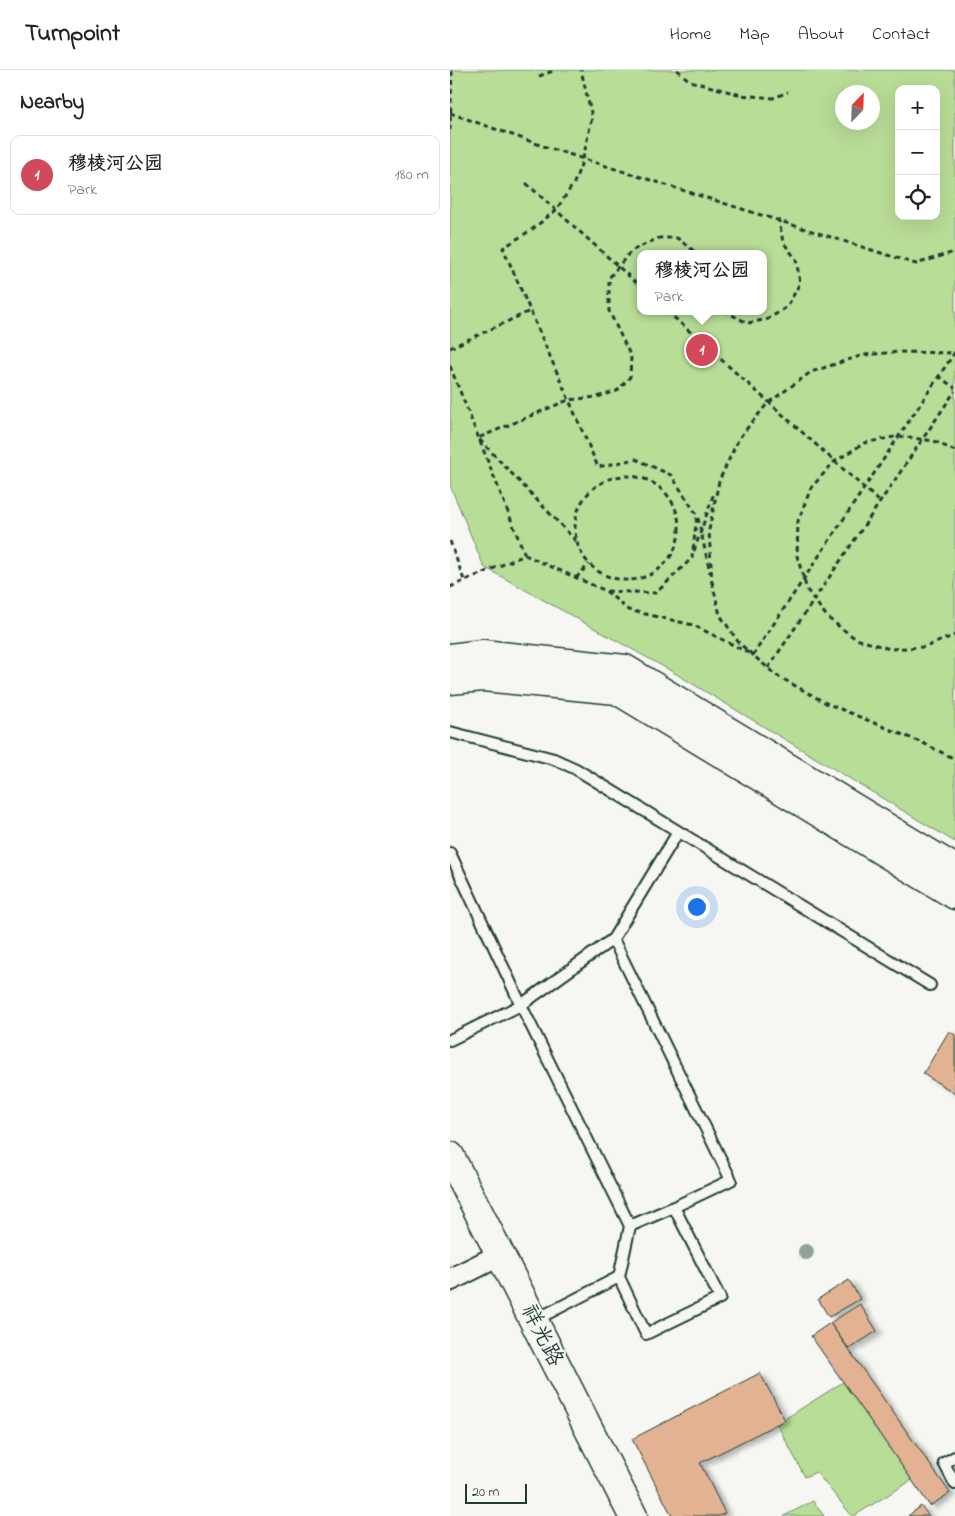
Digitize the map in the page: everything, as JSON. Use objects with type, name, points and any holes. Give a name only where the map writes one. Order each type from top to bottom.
[{"type":"main road","points":[[450,658],[483,654],[625,668],[955,868]]},
{"type":"main road","points":[[450,680],[483,676],[617,690],[955,895]]},
{"type":"main road","name":"祥光路","points":[[450,1156],[633,1516]]},
{"type":"street","points":[[450,1280],[500,1255]]},
{"type":"lane","points":[[450,732],[554,759],[576,769],[930,985]]},
{"type":"lane","points":[[450,1040],[521,1005],[612,938],[678,832]]},
{"type":"lane","points":[[450,853],[521,1005],[630,1226],[619,1277],[646,1334],[720,1298],[674,1208]]},
{"type":"lane","points":[[612,938],[731,1180],[674,1208],[630,1226]]},
{"type":"lane","points":[[534,1321],[619,1277]]},
{"type":"lane","points":[[955,1457],[944,1463],[955,1484]]},
{"type":"path","points":[[450,130],[452,70]]},
{"type":"path","points":[[538,76],[556,70]]},
{"type":"path","points":[[581,70],[592,117],[583,159],[574,183],[556,210],[534,228],[503,248],[598,468],[636,459],[671,475],[697,515],[720,615],[739,642],[776,675],[826,703],[925,744],[955,759]]},
{"type":"path","points":[[677,70],[690,81],[741,96],[773,98],[788,92]]},
{"type":"path","points":[[450,114],[583,159],[916,264],[955,253]]},
{"type":"path","points":[[526,183],[637,284]]},
{"type":"path","points":[[732,315],[748,323],[768,319],[787,307],[800,283],[796,259],[783,242],[779,221]]},
{"type":"path","points":[[478,438],[568,400],[597,397],[617,391],[630,377],[631,357],[609,311],[608,278],[631,251],[660,238],[677,238],[693,250]]},
{"type":"path","points":[[450,348],[530,312]]},
{"type":"path","points":[[672,315],[880,502]]},
{"type":"path","points":[[606,591],[656,593],[692,558],[719,481],[739,438],[768,403],[810,372],[862,355],[898,352],[955,352]]},
{"type":"path","points":[[753,655],[955,352]]},
{"type":"path","points":[[450,366],[525,555],[606,591],[628,610],[693,625],[753,655]]},
{"type":"path","points":[[768,668],[955,389],[938,376]]},
{"type":"path","points":[[955,452],[934,441],[899,436],[864,443],[834,462],[811,488],[798,521],[797,556],[807,590],[828,618],[856,639],[890,649],[925,647],[955,636]]},
{"type":"path","points":[[478,438],[576,541],[583,557],[589,564],[595,570],[611,578],[628,581],[646,578],[661,569],[672,557],[679,541],[680,524],[676,508],[667,494],[654,483],[638,477],[621,476],[604,481],[590,492],[580,506],[575,523],[576,541]]},
{"type":"path","points":[[712,584],[709,530],[719,481]]},
{"type":"path","points":[[692,558],[697,515]]},
{"type":"path","points":[[450,541],[464,580]]},
{"type":"path","points":[[450,587],[525,555]]},
{"type":"path","points":[[576,578],[589,564]]},
{"type":"green space","points":[[450,70],[955,70],[955,842],[673,672],[484,567],[450,485]]},
{"type":"green space","points":[[843,1382],[912,1480],[854,1516],[852,1516],[816,1472],[805,1477],[777,1424]]},
{"type":"green space","points":[[813,1501],[824,1516],[784,1516]]},
{"type":"building","points":[[949,1031],[955,1035],[955,1093],[923,1074]]},
{"type":"building","points":[[849,1280],[860,1299],[829,1317],[818,1299]]},
{"type":"building","points":[[860,1304],[877,1331],[849,1349],[830,1323]]},
{"type":"building","points":[[830,1323],[950,1493],[930,1506],[811,1336]]},
{"type":"building","points":[[760,1373],[785,1420],[700,1463],[725,1513],[719,1516],[672,1516],[632,1439]]},
{"type":"building","points":[[921,1506],[929,1516],[908,1516]]},
{"type":"place","name":"穆棱河公园","points":[[702,350]]}]
